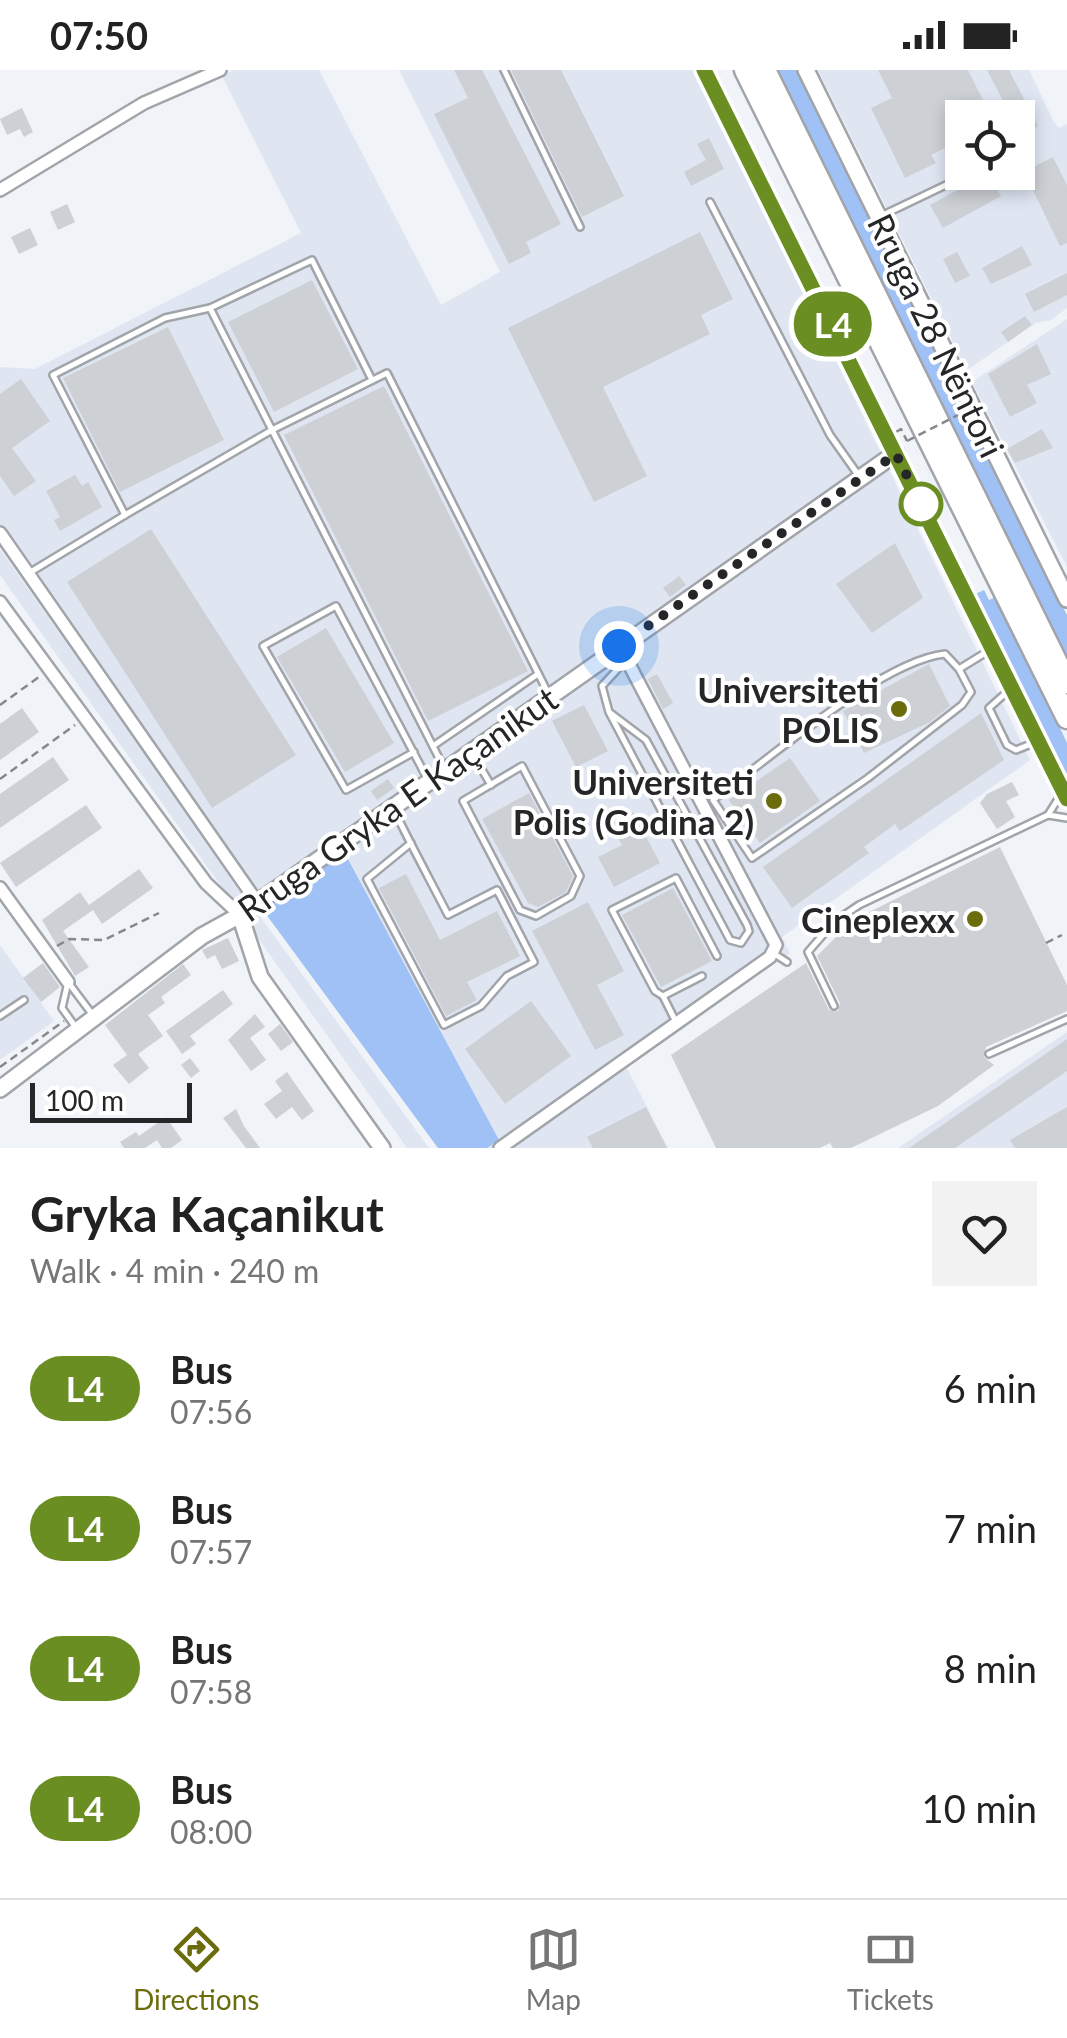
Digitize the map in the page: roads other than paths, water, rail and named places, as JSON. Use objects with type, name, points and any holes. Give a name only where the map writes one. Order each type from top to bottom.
[{"type":"highway","points":[[746,70],[1067,718]]},
{"type":"highway","points":[[765,70],[1067,683]]},
{"type":"highway","points":[[1042,667],[1067,735]]},
{"type":"main road","points":[[704,70],[902,447],[1064,794]]},
{"type":"main road","name":"Rruga 28 Nëntori","points":[[806,70],[1067,600]]},
{"type":"main road","name":"Rruga Gryka E Kaçanikut","points":[[0,1088],[202,936],[240,915],[549,696],[622,652],[902,447]]},
{"type":"main road","points":[[240,915],[254,966],[382,1148]]},
{"type":"street","points":[[0,190],[144,103],[220,70]]},
{"type":"street","points":[[0,532],[257,902]]},
{"type":"street","points":[[0,602],[206,882],[240,915]]},
{"type":"street","points":[[500,1148],[773,954],[775,938],[622,652]]},
{"type":"street","points":[[0,888],[68,982]]},
{"type":"lane","points":[[504,70],[580,227]]},
{"type":"lane","points":[[879,217],[945,185]]},
{"type":"lane","points":[[710,202],[830,436],[859,476]]},
{"type":"lane","points":[[125,515],[52,374],[166,318],[210,308],[312,260],[372,380]]},
{"type":"lane","points":[[210,308],[445,770]]},
{"type":"lane","points":[[28,573],[272,430],[387,373],[549,696]]},
{"type":"lane","points":[[414,752],[346,790],[263,646],[336,606],[414,752],[429,781]]},
{"type":"lane","points":[[959,669],[993,649]]},
{"type":"lane","points":[[609,712],[646,740],[747,924],[750,932],[740,943],[730,940],[609,712],[600,693],[622,652]]},
{"type":"lane","points":[[945,654],[959,669],[970,692],[962,705],[868,778],[752,858],[713,800],[834,710],[904,667],[945,654]]},
{"type":"lane","points":[[433,746],[538,674]]},
{"type":"lane","points":[[1012,688],[992,702],[990,714],[1006,745],[1016,750],[1038,741]]},
{"type":"lane","points":[[471,751],[491,785]]},
{"type":"lane","points":[[522,766],[580,876],[571,896],[536,916],[520,910],[463,801],[491,785],[522,766]]},
{"type":"lane","points":[[834,1006],[808,952],[834,922],[859,906],[1038,820],[1064,794]]},
{"type":"lane","points":[[392,807],[411,843],[448,915],[497,890],[534,962],[507,976],[482,1006],[444,1026],[367,879],[411,843]]},
{"type":"lane","points":[[1048,814],[1067,818]]},
{"type":"lane","points":[[676,1022],[612,910],[676,878],[717,956]]},
{"type":"lane","points":[[773,954],[787,962]]},
{"type":"lane","points":[[663,996],[702,976]]},
{"type":"lane","points":[[68,982],[96,1019]]},
{"type":"lane","points":[[68,982],[62,1008],[79,1031]]},
{"type":"lane","points":[[0,1016],[24,1000]]},
{"type":"lane","points":[[988,1054],[1067,1019]]},
{"type":"place","name":"Universiteti POLIS","points":[[899,709]]},
{"type":"place","name":"Universiteti Polis (Godina 2)","points":[[774,801]]},
{"type":"place","name":"Cineplexx","points":[[975,919]]}]
